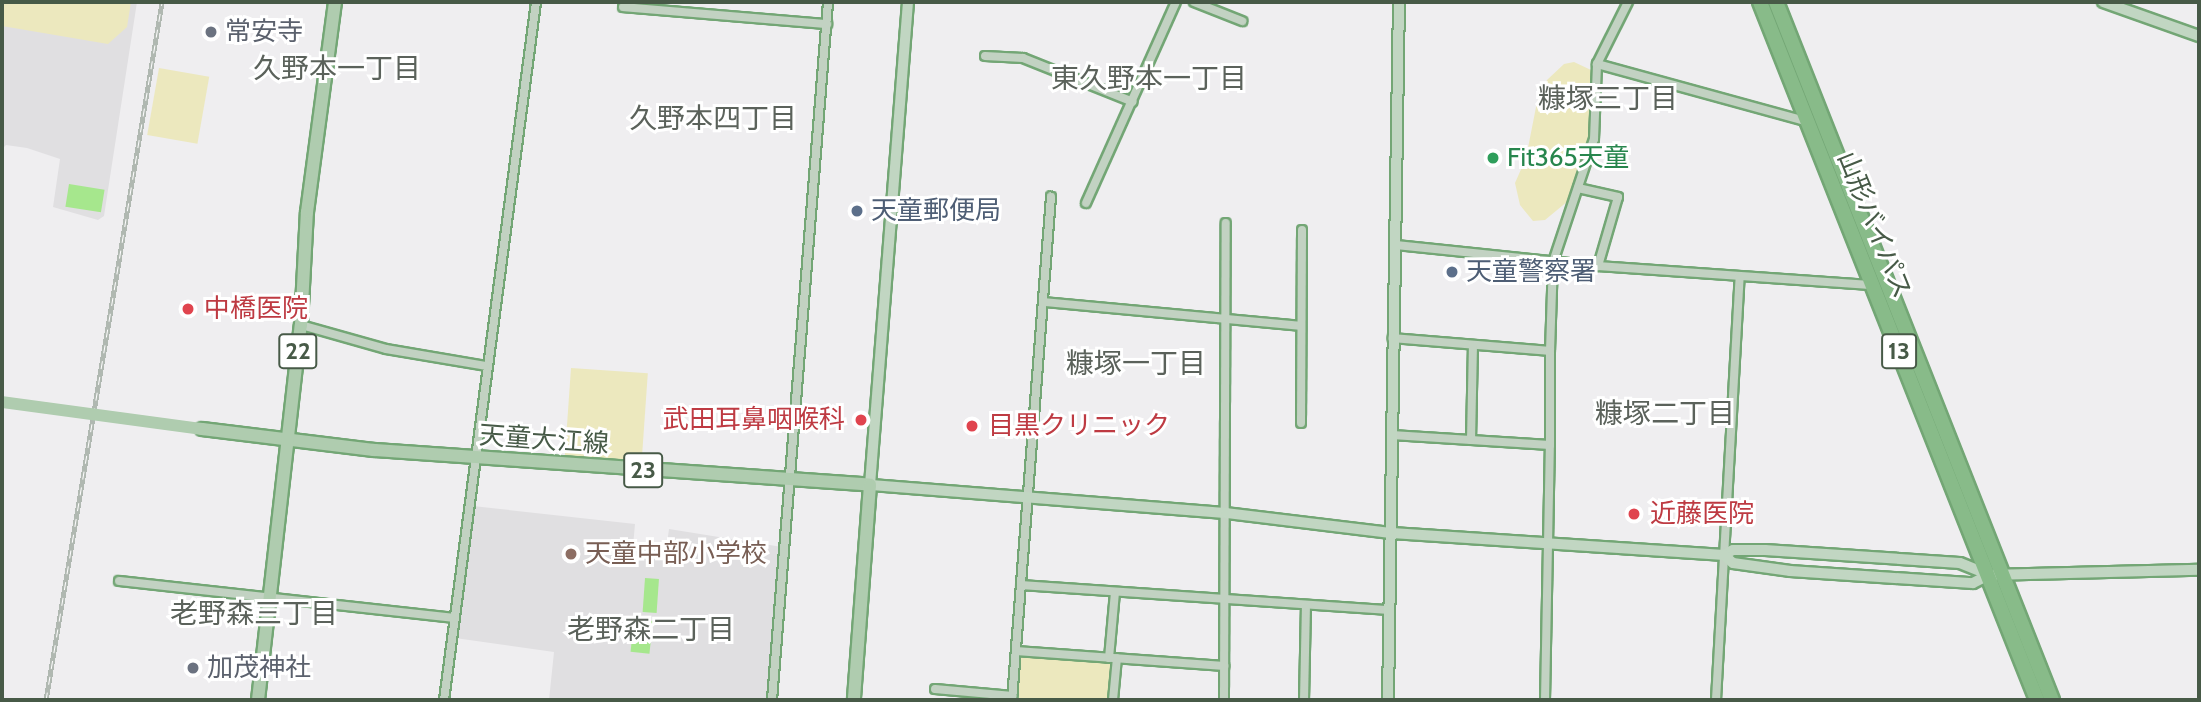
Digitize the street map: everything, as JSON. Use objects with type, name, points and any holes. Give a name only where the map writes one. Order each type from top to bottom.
[{"type":"highway","name":"山形バイパス","points":[[1760,2],[2037,700]]},
{"type":"highway","name":"山形バイパス","points":[[1776,2],[2005,574],[2052,700]]},
{"type":"main road","name":"22","points":[[258,700],[301,325],[307,212],[335,2]]},
{"type":"main road","name":"天童大江線","points":[[2,402],[288,441],[870,485]]},
{"type":"main road","points":[[855,700],[870,485]]},
{"type":"street","points":[[444,700],[536,2]]},
{"type":"street","points":[[772,700],[828,2]]},
{"type":"street","points":[[908,2],[870,485],[1226,513],[1392,533],[1546,541],[1724,555],[1733,550],[1765,550],[1960,563],[1989,575]]},
{"type":"street","points":[[1086,203],[1176,2]]},
{"type":"street","points":[[1194,2],[1242,21]]},
{"type":"street","points":[[1388,700],[1399,2]]},
{"type":"street","points":[[1545,700],[1553,262],[1597,123],[1597,64],[1628,2]]},
{"type":"street","points":[[2103,2],[2199,36]]},
{"type":"street","points":[[623,7],[827,24]]},
{"type":"street","points":[[985,56],[1023,58],[1133,102]]},
{"type":"street","points":[[1597,64],[1806,121]]},
{"type":"street","points":[[1578,188],[1618,197],[1598,266]]},
{"type":"street","points":[[935,689],[1013,698],[1051,197]]},
{"type":"street","points":[[1224,700],[1226,223]]},
{"type":"street","points":[[1301,423],[1302,230]]},
{"type":"street","points":[[1396,245],[1598,266],[1873,285]]},
{"type":"street","points":[[1716,700],[1740,276]]},
{"type":"street","points":[[1044,302],[1301,326]]},
{"type":"street","points":[[301,325],[386,348],[486,366]]},
{"type":"street","points":[[1393,338],[1550,351]]},
{"type":"street","points":[[1471,440],[1473,345]]},
{"type":"street","points":[[1392,435],[1549,445]]},
{"type":"street","points":[[1724,555],[1733,563],[1790,571],[1973,583],[1989,575],[2005,574],[2199,570]]},
{"type":"street","points":[[119,581],[453,618]]},
{"type":"street","points":[[1021,585],[1390,610]]},
{"type":"street","points":[[1113,700],[1115,592]]},
{"type":"street","points":[[1304,700],[1306,606]]},
{"type":"street","points":[[1016,651],[1224,666]]},
{"type":"shaded area","points":[[2,2],[137,2],[104,216],[98,220],[53,207],[60,159],[27,148],[6,145],[2,149]]},
{"type":"shaded area","points":[[2,2],[131,2],[127,27],[108,44],[2,26]]},
{"type":"shaded area","points":[[1574,62],[1591,70],[1590,140],[1568,201],[1545,220],[1533,221],[1520,205],[1515,183],[1526,158],[1537,102],[1547,80],[1564,64]]},
{"type":"shaded area","points":[[159,68],[209,77],[197,144],[147,135]]},
{"type":"shaded area","points":[[69,184],[105,190],[101,212],[65,207]]},
{"type":"shaded area","points":[[571,368],[648,373],[641,465],[565,460]]},
{"type":"shaded area","points":[[473,506],[635,524],[633,546],[666,551],[669,529],[782,547],[769,700],[549,700],[554,652],[455,638]]},
{"type":"shaded area","points":[[645,578],[659,579],[657,613],[643,612]]},
{"type":"shaded area","points":[[634,619],[653,621],[649,654],[631,652]]},
{"type":"shaded area","points":[[1018,653],[1115,660],[1112,700],[1014,700]]},
{"type":"railway","points":[[46,700],[162,2]]},
{"type":"place","name":"常安寺","points":[[211,32]]},
{"type":"place","name":"Fit365天童","points":[[1493,158]]},
{"type":"place","name":"天童郵便局","points":[[857,211]]},
{"type":"place","name":"天童警察署","points":[[1452,272]]},
{"type":"place","name":"中橋医院","points":[[188,309]]},
{"type":"place","name":"武田耳鼻咽喉科","points":[[861,420]]},
{"type":"place","name":"目黒クリニック","points":[[972,426]]},
{"type":"place","name":"近藤医院","points":[[1634,514]]},
{"type":"place","name":"天童中部小学校","points":[[571,554]]},
{"type":"place","name":"加茂神社","points":[[193,668]]},
{"type":"district","name":"久野本一丁目","points":[[337,68]]},
{"type":"district","name":"東久野本一丁目","points":[[1149,78]]},
{"type":"district","name":"糠塚三丁目","points":[[1608,98]]},
{"type":"district","name":"久野本四丁目","points":[[713,118]]},
{"type":"district","name":"糠塚一丁目","points":[[1136,363]]},
{"type":"district","name":"糠塚二丁目","points":[[1665,413]]},
{"type":"district","name":"老野森三丁目","points":[[254,613]]},
{"type":"district","name":"老野森二丁目","points":[[651,629]]}]
